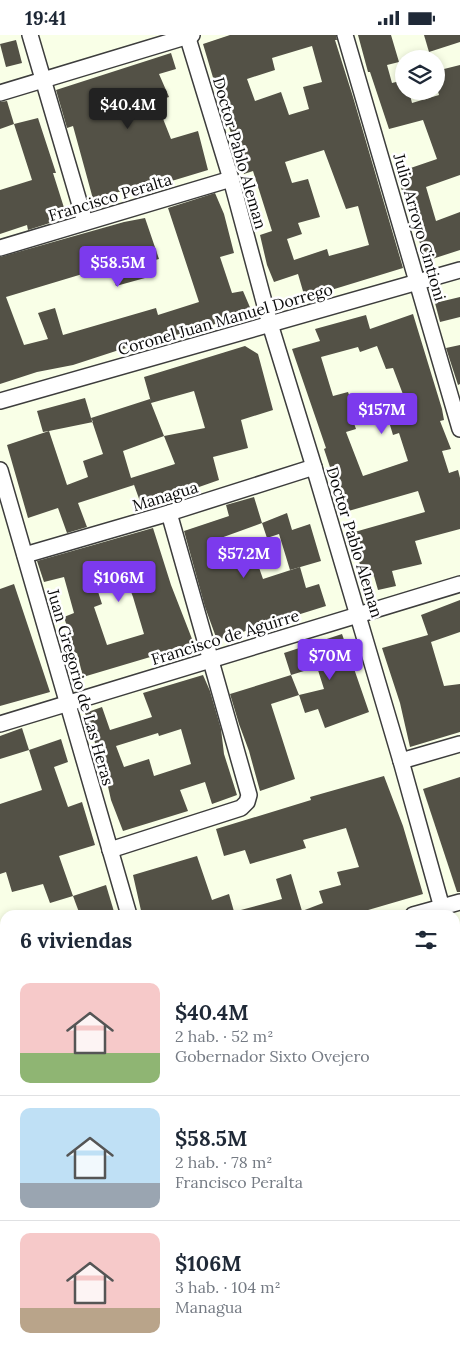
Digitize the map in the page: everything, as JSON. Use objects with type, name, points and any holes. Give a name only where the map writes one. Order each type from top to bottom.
[{"type":"street","points":[[30,35],[85,222]]},
{"type":"street","points":[[0,93],[189,35]]},
{"type":"street","name":"Doctor Pablo Aleman","points":[[189,35],[231,179],[270,324],[358,614],[443,910]]},
{"type":"street","name":"Julio Arroyo Cintioni","points":[[345,35],[460,429]]},
{"type":"street","name":"Francisco Peralta","points":[[0,248],[231,179]]},
{"type":"street","name":"Coronel Juan Manuel Dorrego","points":[[0,401],[460,270]]},
{"type":"street","name":"Managua","points":[[25,555],[169,513],[314,467]]},
{"type":"street","name":"Juan Gregorio de Las Heras","points":[[0,470],[128,910]]},
{"type":"street","points":[[110,851],[241,808],[248,802],[249,795],[169,513]]},
{"type":"street","name":"Francisco de Aguirre","points":[[0,724],[460,584]]},
{"type":"street","points":[[401,761],[460,744]]},
{"type":"street","points":[[445,910],[460,901]]},
{"type":"building","points":[[230,35],[336,35],[337,40],[335,40],[403,268],[305,298],[298,274],[274,282],[267,265],[260,235],[272,231],[253,171],[244,174],[203,44]],"holes":[[[312,46],[322,82],[303,87],[309,109],[289,115],[281,92],[255,101],[247,79],[275,70],[272,58]],[[324,150],[346,209],[358,206],[369,245],[329,256],[327,249],[294,260],[287,239],[302,234],[298,223],[320,217],[308,179],[292,183],[285,162]]]},
{"type":"building","points":[[358,35],[391,35],[395,50],[395,63],[387,65],[392,83],[395,82],[395,100],[411,100],[412,103],[422,100],[445,100],[445,69],[460,65],[460,175],[426,187],[436,221],[460,212],[460,250],[426,261],[396,173],[437,159],[423,120],[389,129],[370,72],[368,72]]},
{"type":"building","points":[[424,35],[460,35],[460,42],[435,50],[428,50]]},
{"type":"building","points":[[16,40],[22,63],[6,67],[0,44]]},
{"type":"building","points":[[171,53],[176,69],[159,74],[169,97],[156,101],[171,139],[198,131],[208,170],[175,180],[133,188],[93,199],[73,126],[67,128],[56,90]]},
{"type":"building","points":[[7,101],[14,124],[0,129],[0,102]]},
{"type":"building","points":[[38,118],[56,173],[53,173],[66,214],[52,219],[53,222],[28,230],[27,225],[0,234],[0,190],[32,180],[14,124]]},
{"type":"building","points":[[215,193],[224,214],[234,253],[220,257],[232,293],[243,291],[252,312],[73,365],[37,372],[0,384],[0,257],[124,222],[145,218],[159,259],[140,264],[145,278],[116,286],[109,266],[6,297],[24,345],[48,339],[38,313],[55,308],[63,335],[156,308],[158,315],[199,302],[168,208]]},
{"type":"building","points":[[460,297],[460,317],[440,322],[435,303]]},
{"type":"building","points":[[413,314],[442,409],[444,420],[440,421],[451,449],[442,451],[449,473],[458,470],[460,478],[460,529],[415,541],[422,564],[392,571],[396,586],[378,590],[374,576],[364,579],[351,533],[425,512],[418,491],[345,512],[324,449],[326,448],[292,349],[320,341],[315,329],[366,315],[370,329]],"holes":[[[377,346],[386,369],[393,368],[404,397],[396,399],[399,408],[386,412],[393,435],[399,433],[408,461],[363,476],[346,432],[356,429],[349,409],[354,408],[348,392],[333,396],[321,357],[358,347],[360,352]]]},
{"type":"building","points":[[460,345],[460,384],[458,385],[446,348]]},
{"type":"building","points":[[245,346],[258,354],[273,410],[241,420],[248,448],[213,457],[219,480],[142,507],[133,482],[134,485],[78,503],[87,527],[67,533],[58,508],[28,518],[7,445],[49,431],[67,485],[88,477],[83,461],[103,454],[91,418],[150,399],[151,402],[144,377]],"holes":[[[194,391],[205,428],[164,436],[151,403]],[[164,436],[175,464],[131,478],[123,451]]]},
{"type":"building","points":[[85,398],[92,422],[43,432],[37,411]]},
{"type":"building","points":[[254,497],[262,523],[218,539],[228,567],[256,559],[263,579],[300,567],[306,588],[319,584],[326,606],[217,640],[205,607],[184,531],[229,516],[226,505]]},
{"type":"building","points":[[287,513],[292,530],[310,524],[321,561],[290,570],[279,534],[267,538],[262,523]]},
{"type":"building","points":[[153,528],[171,585],[194,644],[83,677],[77,653],[68,656],[62,639],[70,636],[64,617],[74,613],[64,577],[44,582],[37,561]],"holes":[[[120,563],[144,634],[107,645],[94,607],[102,604],[91,570]]]},
{"type":"building","points":[[14,584],[50,692],[0,706],[0,589]]},
{"type":"building","points":[[460,600],[460,632],[431,642],[444,686],[460,684],[460,732],[410,747],[400,703],[382,648],[428,635],[421,615]]},
{"type":"building","points":[[342,634],[369,712],[325,728],[318,709],[305,713],[299,695],[324,689],[317,667],[291,675],[284,653]]},
{"type":"building","points":[[203,675],[210,691],[221,729],[224,754],[237,795],[212,804],[205,782],[180,790],[188,811],[123,831],[111,800],[105,773],[85,713],[102,707],[110,730],[152,717],[143,693]],"holes":[[[181,729],[191,764],[154,776],[149,759],[124,767],[116,746],[158,733],[159,736]]]},
{"type":"building","points":[[291,675],[299,695],[271,704],[295,779],[260,791],[230,694]]},
{"type":"building","points":[[22,728],[29,750],[0,759],[0,736]]},
{"type":"building","points":[[61,739],[68,762],[54,767],[68,807],[82,802],[95,845],[59,856],[73,896],[50,903],[43,884],[12,892],[6,872],[0,874],[0,804],[42,790],[29,750]]},
{"type":"building","points":[[384,776],[403,826],[423,894],[368,910],[305,910],[323,903],[319,891],[341,885],[337,872],[359,867],[346,828],[303,840],[306,848],[250,864],[245,850],[224,856],[216,829],[311,800],[310,797]]},
{"type":"building","points":[[460,777],[460,892],[457,892],[423,789]]},
{"type":"building","points":[[197,856],[212,900],[229,894],[234,910],[141,910],[133,875]]},
{"type":"building","points":[[291,874],[302,910],[241,910],[282,899],[276,879]]},
{"type":"building","points":[[106,885],[114,910],[78,910],[73,896]]}]
